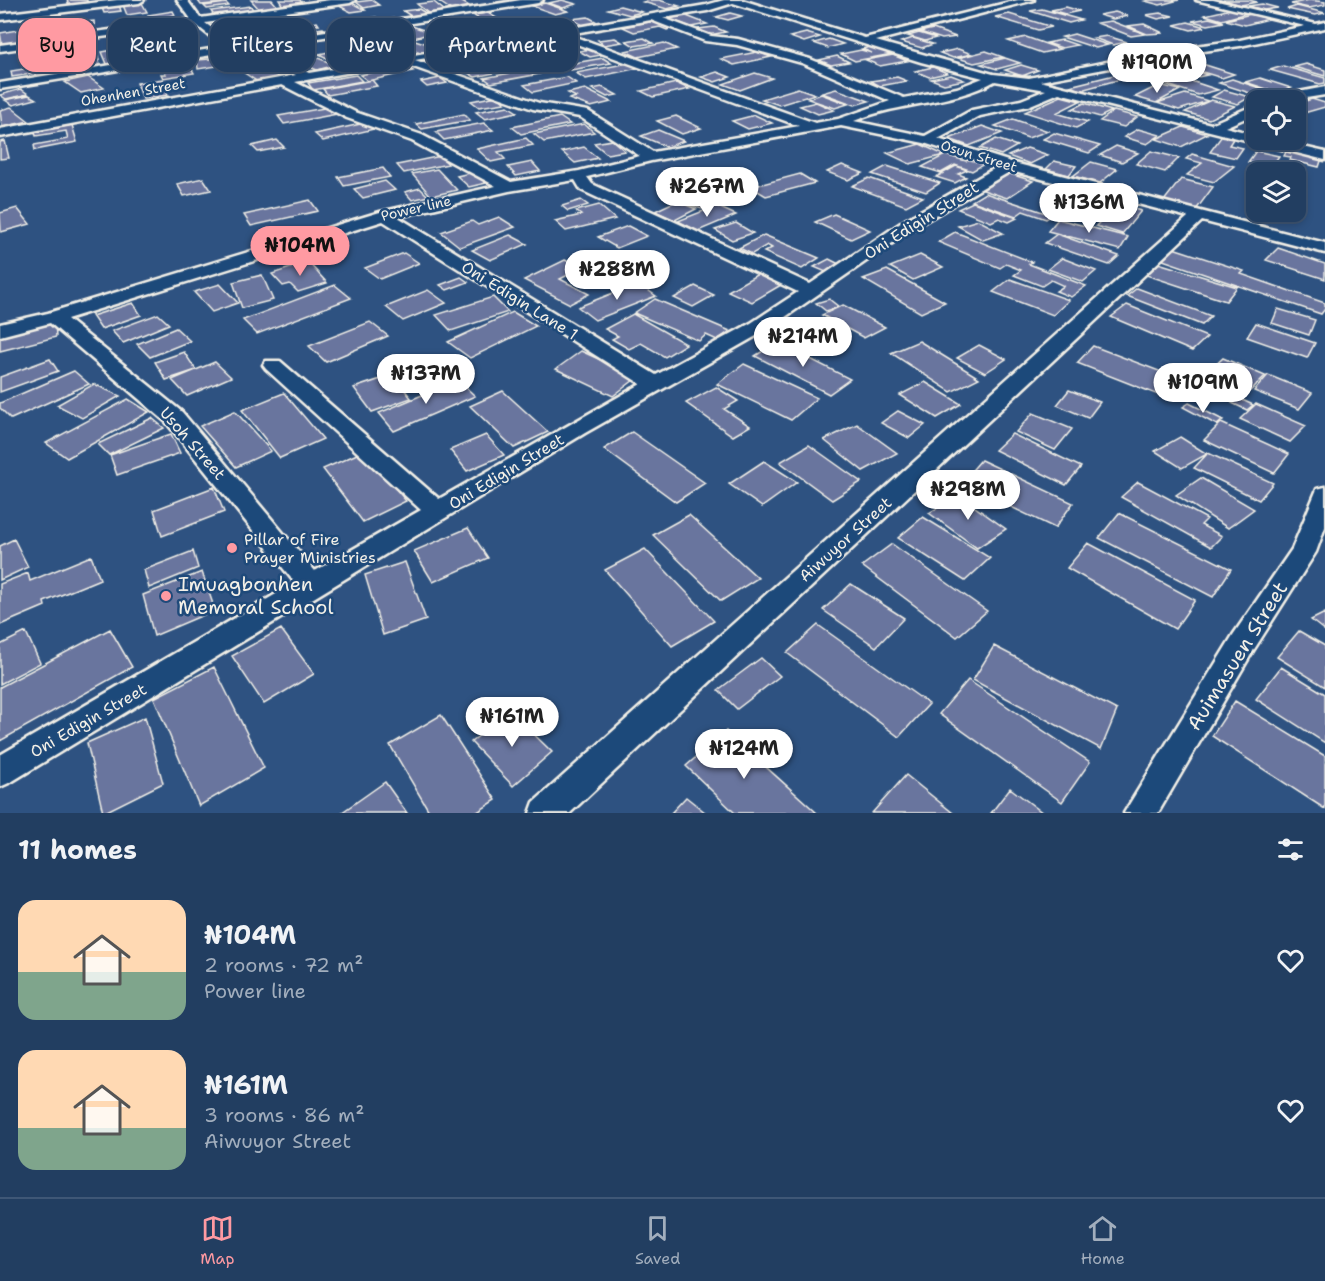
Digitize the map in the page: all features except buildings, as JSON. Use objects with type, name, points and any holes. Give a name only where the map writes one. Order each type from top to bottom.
[{"type":"street","points":[[0,17],[139,0]]},
{"type":"street","points":[[182,0],[195,18]]},
{"type":"street","points":[[198,22],[350,0]]},
{"type":"street","points":[[315,36],[538,0]]},
{"type":"street","points":[[733,0],[869,40],[925,60],[993,78],[1025,81],[1246,136]]},
{"type":"street","name":"Ohenhen Street","points":[[578,29],[707,8],[733,0]]},
{"type":"street","points":[[869,40],[1029,0]]},
{"type":"street","points":[[1201,0],[1322,26]]},
{"type":"street","points":[[652,17],[709,39],[738,42],[806,61],[902,102]]},
{"type":"street","points":[[198,22],[210,31]]},
{"type":"street","points":[[1025,81],[1115,64],[1129,58],[1240,43],[1322,26]]},
{"type":"street","points":[[0,48],[108,34]]},
{"type":"street","points":[[578,41],[814,127]]},
{"type":"street","points":[[0,86],[210,52]]},
{"type":"street","points":[[414,63],[537,106],[584,114],[651,157]]},
{"type":"street","points":[[297,72],[306,76]]},
{"type":"street","name":"Ohenhen Street","points":[[0,133],[328,72]]},
{"type":"street","points":[[841,122],[858,114],[902,102],[983,84],[993,78]]},
{"type":"street","points":[[283,81],[351,115],[417,138],[509,187]]},
{"type":"street","points":[[927,140],[976,113],[1024,103],[1058,89]]},
{"type":"street","points":[[1306,95],[1325,91]]},
{"type":"street","points":[[1306,97],[1325,101]]},
{"type":"street","points":[[926,98],[976,113]]},
{"type":"street","points":[[1212,128],[1246,113]]},
{"type":"street","name":"Power line","points":[[0,330],[54,317],[385,215],[509,187],[579,175],[651,157],[841,122]]},
{"type":"street","name":"Osun Street","points":[[841,122],[927,140],[1009,166],[1325,248]]},
{"type":"street","points":[[1301,150],[1325,156]]},
{"type":"street","name":"Oni Edigin Street","points":[[0,772],[656,384],[758,327],[911,223],[1009,166]]},
{"type":"street","points":[[579,175],[586,187],[811,291]]},
{"type":"street","name":"Oni Edigin Lane 1","points":[[385,215],[656,384]]},
{"type":"street","name":"Aiwuyor Street","points":[[546,813],[1198,216]]},
{"type":"street","name":"Usoh Street","points":[[54,317],[174,417],[313,587]]},
{"type":"street","points":[[273,365],[438,512]]},
{"type":"street","name":"Auimasuen Street","points":[[1140,813],[1243,643],[1303,552],[1325,495]]},
{"type":"place","name":"Pillar of Fire Prayer Ministries","points":[[232,548]]},
{"type":"place","name":"Imuagbonhen Memoral School","points":[[166,596]]}]
